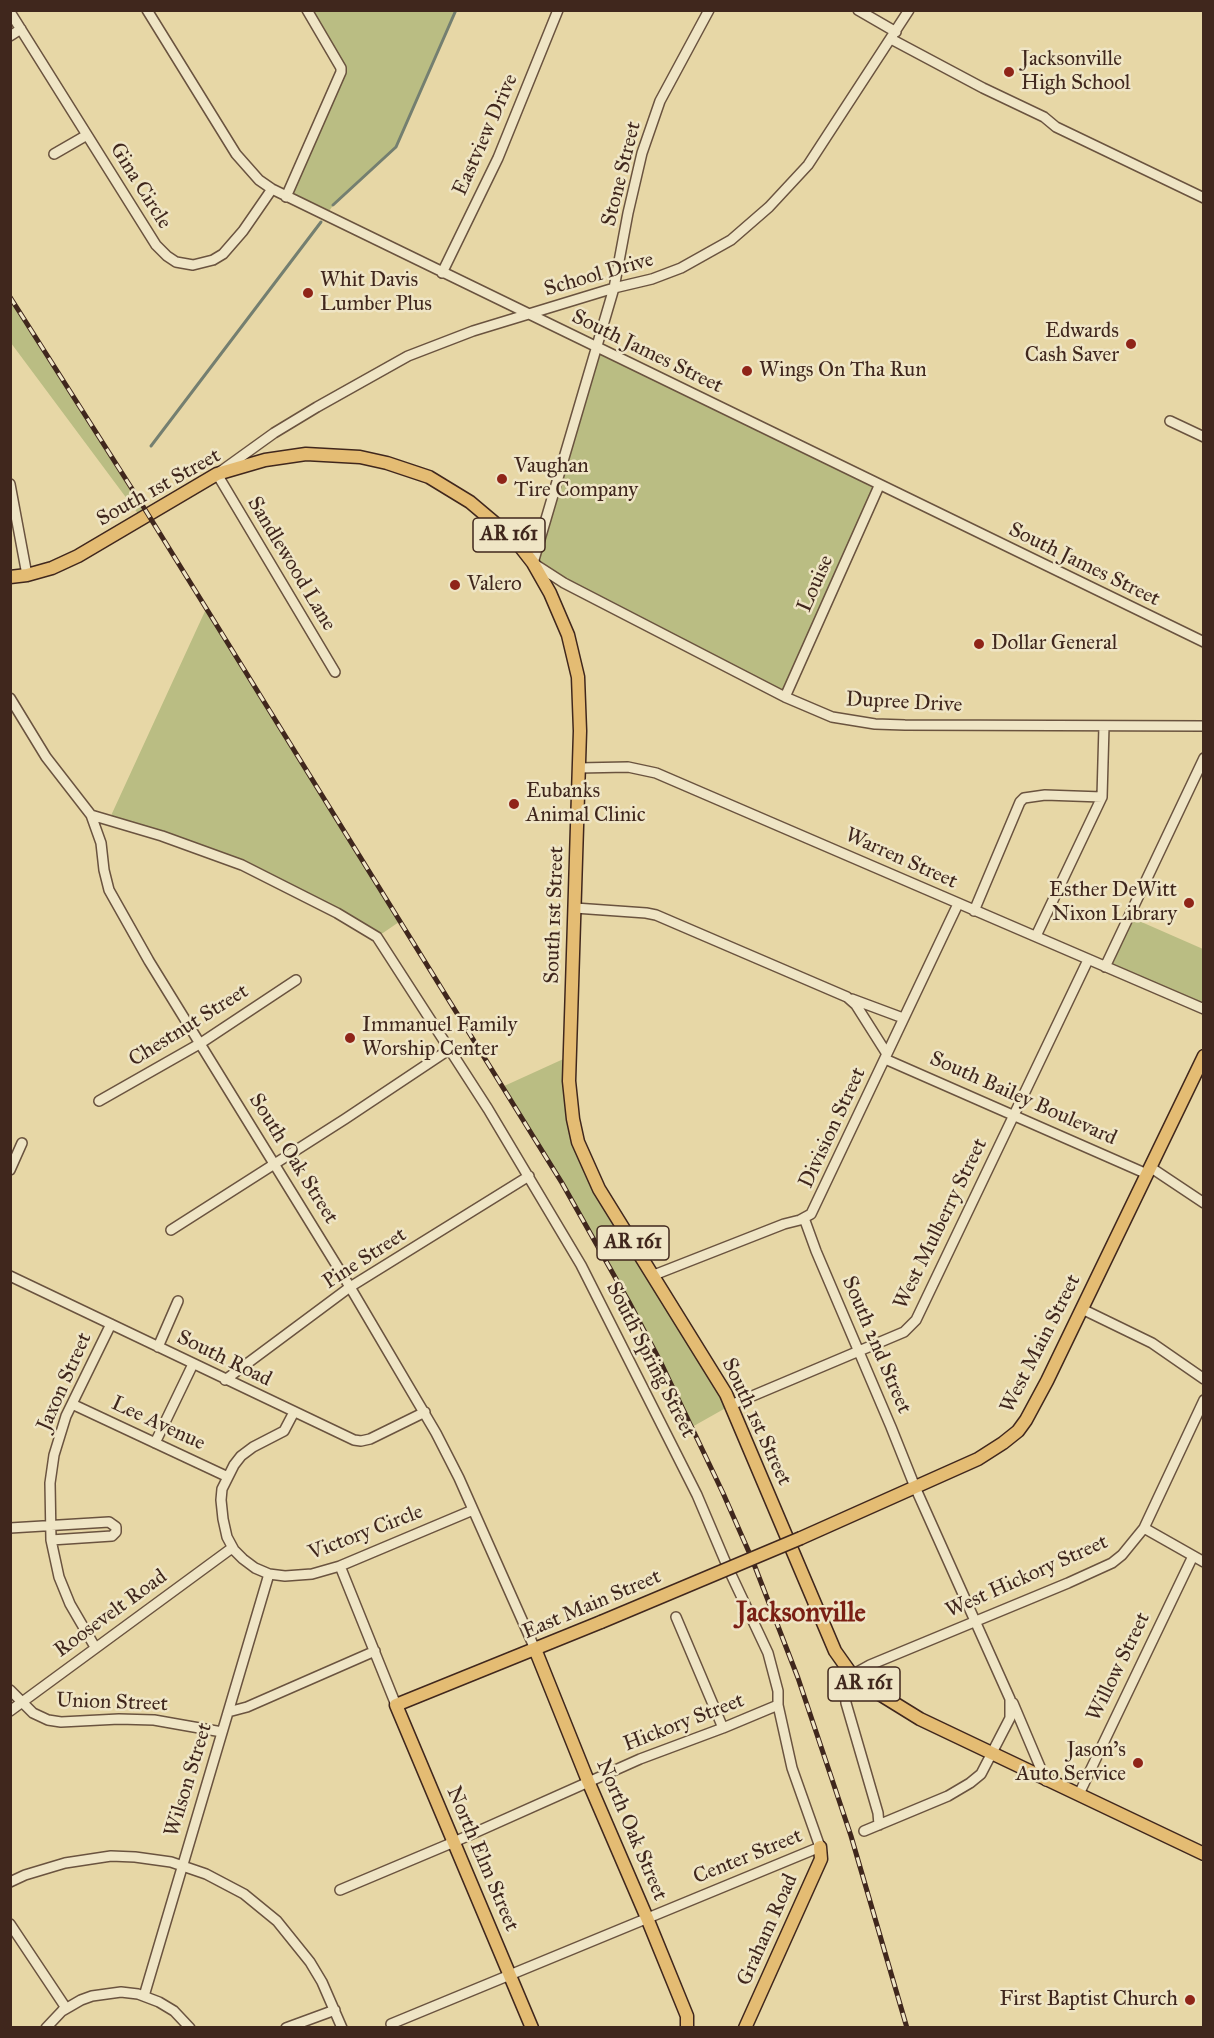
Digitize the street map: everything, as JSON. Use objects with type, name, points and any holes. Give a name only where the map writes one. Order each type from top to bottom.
[{"type":"main road","name":"South 1st Street","points":[[10,577],[52,568],[78,556],[217,474],[265,460],[306,454],[333,454],[387,463],[429,477],[458,493],[515,540],[533,563],[550,593],[572,648],[580,704],[569,1065],[573,1119],[578,1142],[593,1178],[714,1372],[731,1405],[835,1651],[852,1675]]},
{"type":"main road","name":"West Main Street","points":[[801,1538],[978,1459],[1018,1431],[1047,1380],[1203,1056]]},
{"type":"main road","name":"East Main Street","points":[[396,1705],[801,1538]]},
{"type":"main road","name":"North Oak Street","points":[[535,1649],[588,1781],[647,1918],[687,2022],[695,2028]]},
{"type":"main road","name":"AR 161","points":[[852,1675],[920,1719],[1046,1781],[1202,1851]]},
{"type":"main road","name":"North Elm Street","points":[[396,1705],[532,2028]]},
{"type":"main road","name":"Graham Road","points":[[745,2028],[821,1859],[820,1847]]},
{"type":"street","name":"South James Street","points":[[147,10],[236,154],[259,180],[272,189],[1203,642]]},
{"type":"street","points":[[286,197],[341,72],[341,68],[308,10]]},
{"type":"street","name":"Eastview Drive","points":[[442,273],[502,149],[558,10]]},
{"type":"street","name":"Stone Street","points":[[533,563],[614,288],[642,153],[655,114],[673,75],[709,10]]},
{"type":"street","points":[[858,10],[894,35],[983,88],[1044,117],[1056,127],[1203,198]]},
{"type":"street","name":"School Drive","points":[[217,474],[274,433],[372,375],[441,342],[614,288],[652,279],[681,268],[720,248],[754,221],[808,165],[909,10]]},
{"type":"street","name":"Gina Circle","points":[[10,12],[156,245],[167,256],[186,265],[203,264],[223,254],[243,231],[272,189]]},
{"type":"street","points":[[10,36],[21,29]]},
{"type":"street","points":[[54,154],[87,135]]},
{"type":"street","points":[[1170,421],[1203,437]]},
{"type":"street","name":"Sandlewood Lane","points":[[217,474],[334,672]]},
{"type":"street","points":[[10,484],[27,575]]},
{"type":"street","name":"Louise","points":[[785,697],[879,486]]},
{"type":"street","name":"Dupree Drive","points":[[533,563],[564,583],[785,697],[832,717],[875,724],[1203,726]]},
{"type":"street","name":"South Oak Street","points":[[10,698],[46,757],[91,815],[101,843],[109,890],[149,961],[351,1287],[424,1412],[454,1469],[535,1649]]},
{"type":"street","points":[[1036,936],[1102,797],[1104,726]]},
{"type":"street","points":[[1105,968],[1203,758]]},
{"type":"street","name":"Warren Street","points":[[579,768],[644,769],[656,773],[1203,1010]]},
{"type":"street","points":[[974,910],[1020,802],[1024,798],[1045,795],[1102,797]]},
{"type":"street","name":"South Spring Street","points":[[91,815],[162,836],[242,865],[378,936],[530,1176],[581,1265],[612,1322],[697,1495],[768,1653],[778,1691],[778,1705],[792,1768],[820,1847]]},
{"type":"street","name":"Division Street","points":[[654,1275],[811,1214],[958,904]]},
{"type":"street","points":[[575,908],[656,915],[847,997],[903,1018]]},
{"type":"street","name":"West Mulberry Street","points":[[731,1405],[904,1332],[916,1320],[1088,960]]},
{"type":"street","name":"Chestnut Street","points":[[99,1101],[201,1043],[296,980]]},
{"type":"street","points":[[847,997],[856,1005],[886,1056]]},
{"type":"street","points":[[171,1230],[450,1049]]},
{"type":"street","name":"South Bailey Boulevard","points":[[886,1056],[1015,1115],[1149,1170],[1203,1203]]},
{"type":"street","points":[[10,1170],[22,1143]]},
{"type":"street","name":"Pine Street","points":[[225,1380],[351,1287],[530,1176]]},
{"type":"street","name":"South 2nd Street","points":[[804,1218],[915,1487],[1046,1781]]},
{"type":"street","name":"South Road","points":[[10,1276],[354,1440],[370,1439],[424,1412]]},
{"type":"street","points":[[158,1347],[178,1301]]},
{"type":"street","points":[[1082,1309],[1152,1343],[1203,1379]]},
{"type":"street","name":"Jaxon Street","points":[[95,1647],[70,1604],[59,1577],[51,1540],[50,1483],[54,1455],[72,1404],[111,1324]]},
{"type":"street","points":[[155,1443],[193,1364]]},
{"type":"street","name":"West Hickory Street","points":[[852,1675],[870,1665],[1112,1563],[1122,1555],[1144,1528],[1203,1400]]},
{"type":"street","name":"Lee Avenue","points":[[72,1404],[228,1477]]},
{"type":"street","points":[[232,1548],[223,1519],[222,1489],[234,1464],[245,1452],[284,1431],[294,1412]]},
{"type":"street","name":"Victory Circle","points":[[232,1548],[243,1559],[269,1574],[302,1575],[340,1566],[473,1510]]},
{"type":"street","points":[[10,1528],[109,1522],[116,1527],[116,1532],[112,1536],[51,1540]]},
{"type":"street","points":[[1144,1528],[1203,1563]]},
{"type":"street","name":"Roosevelt Road","points":[[10,1711],[232,1548]]},
{"type":"street","name":"Willow Street","points":[[1078,1794],[1193,1556]]},
{"type":"street","points":[[340,1566],[396,1705]]},
{"type":"street","name":"Wilson Street","points":[[144,1996],[269,1574]]},
{"type":"street","points":[[676,1617],[723,1728]]},
{"type":"street","points":[[228,1712],[247,1707],[375,1651]]},
{"type":"street","points":[[852,1675],[845,1686],[846,1703],[878,1813],[879,1825]]},
{"type":"street","name":"Union Street","points":[[10,1690],[33,1713],[54,1721],[154,1720],[222,1732]]},
{"type":"street","points":[[864,1831],[934,1803],[970,1783],[981,1774],[1010,1718],[1010,1699]]},
{"type":"street","name":"Hickory Street","points":[[340,1890],[640,1759],[778,1705]]},
{"type":"street","name":"Center Street","points":[[391,2024],[820,1847]]},
{"type":"street","points":[[10,1882],[43,1869],[88,1858],[135,1857],[183,1865],[226,1883],[244,1893],[277,1921],[310,1962],[342,2028]]},
{"type":"street","points":[[10,1923],[66,2008]]},
{"type":"street","points":[[46,2028],[66,2008],[92,1996],[121,1992],[144,1996],[174,2010],[190,2028]]},
{"type":"street","points":[[286,2028],[335,2010]]},
{"type":"green space","points":[[307,11],[456,11],[396,147],[334,204],[325,217],[286,197],[341,72]]},
{"type":"green space","points":[[11,297],[146,516],[142,519],[11,343]]},
{"type":"green space","points":[[597,347],[879,486],[785,697],[533,563]]},
{"type":"green space","points":[[206,609],[399,922],[377,937],[242,865],[109,820]]},
{"type":"green space","points":[[1130,917],[1203,949],[1203,1009],[1108,969]]},
{"type":"green space","points":[[570,1056],[578,1142],[731,1405],[692,1427],[629,1302],[502,1087]]},
{"type":"waterway","points":[[333,205],[396,147],[456,10]]},
{"type":"waterway","points":[[151,446],[321,222]]},
{"type":"railway","points":[[10,297],[141,503],[562,1183],[661,1363],[752,1559],[798,1678],[851,1836],[907,2028]]},
{"type":"place","name":"Jacksonville High School","points":[[1009,72]]},
{"type":"place","name":"Whit Davis Lumber Plus","points":[[308,293]]},
{"type":"place","name":"Edwards Cash Saver","points":[[1131,344]]},
{"type":"place","name":"Wings On Tha Run","points":[[747,371]]},
{"type":"place","name":"Vaughan Tire Company","points":[[502,479]]},
{"type":"place","name":"Valero","points":[[455,585]]},
{"type":"place","name":"Dollar General","points":[[979,644]]},
{"type":"place","name":"Eubanks Animal Clinic","points":[[514,804]]},
{"type":"place","name":"Esther DeWitt Nixon Library","points":[[1189,903]]},
{"type":"place","name":"Immanuel Family Worship Center","points":[[350,1038]]},
{"type":"place","name":"Jason's Auto Service","points":[[1138,1763]]},
{"type":"place","name":"First Baptist Church","points":[[1190,2000]]},
{"type":"district","name":"Jacksonville","points":[[801,1614]]}]
